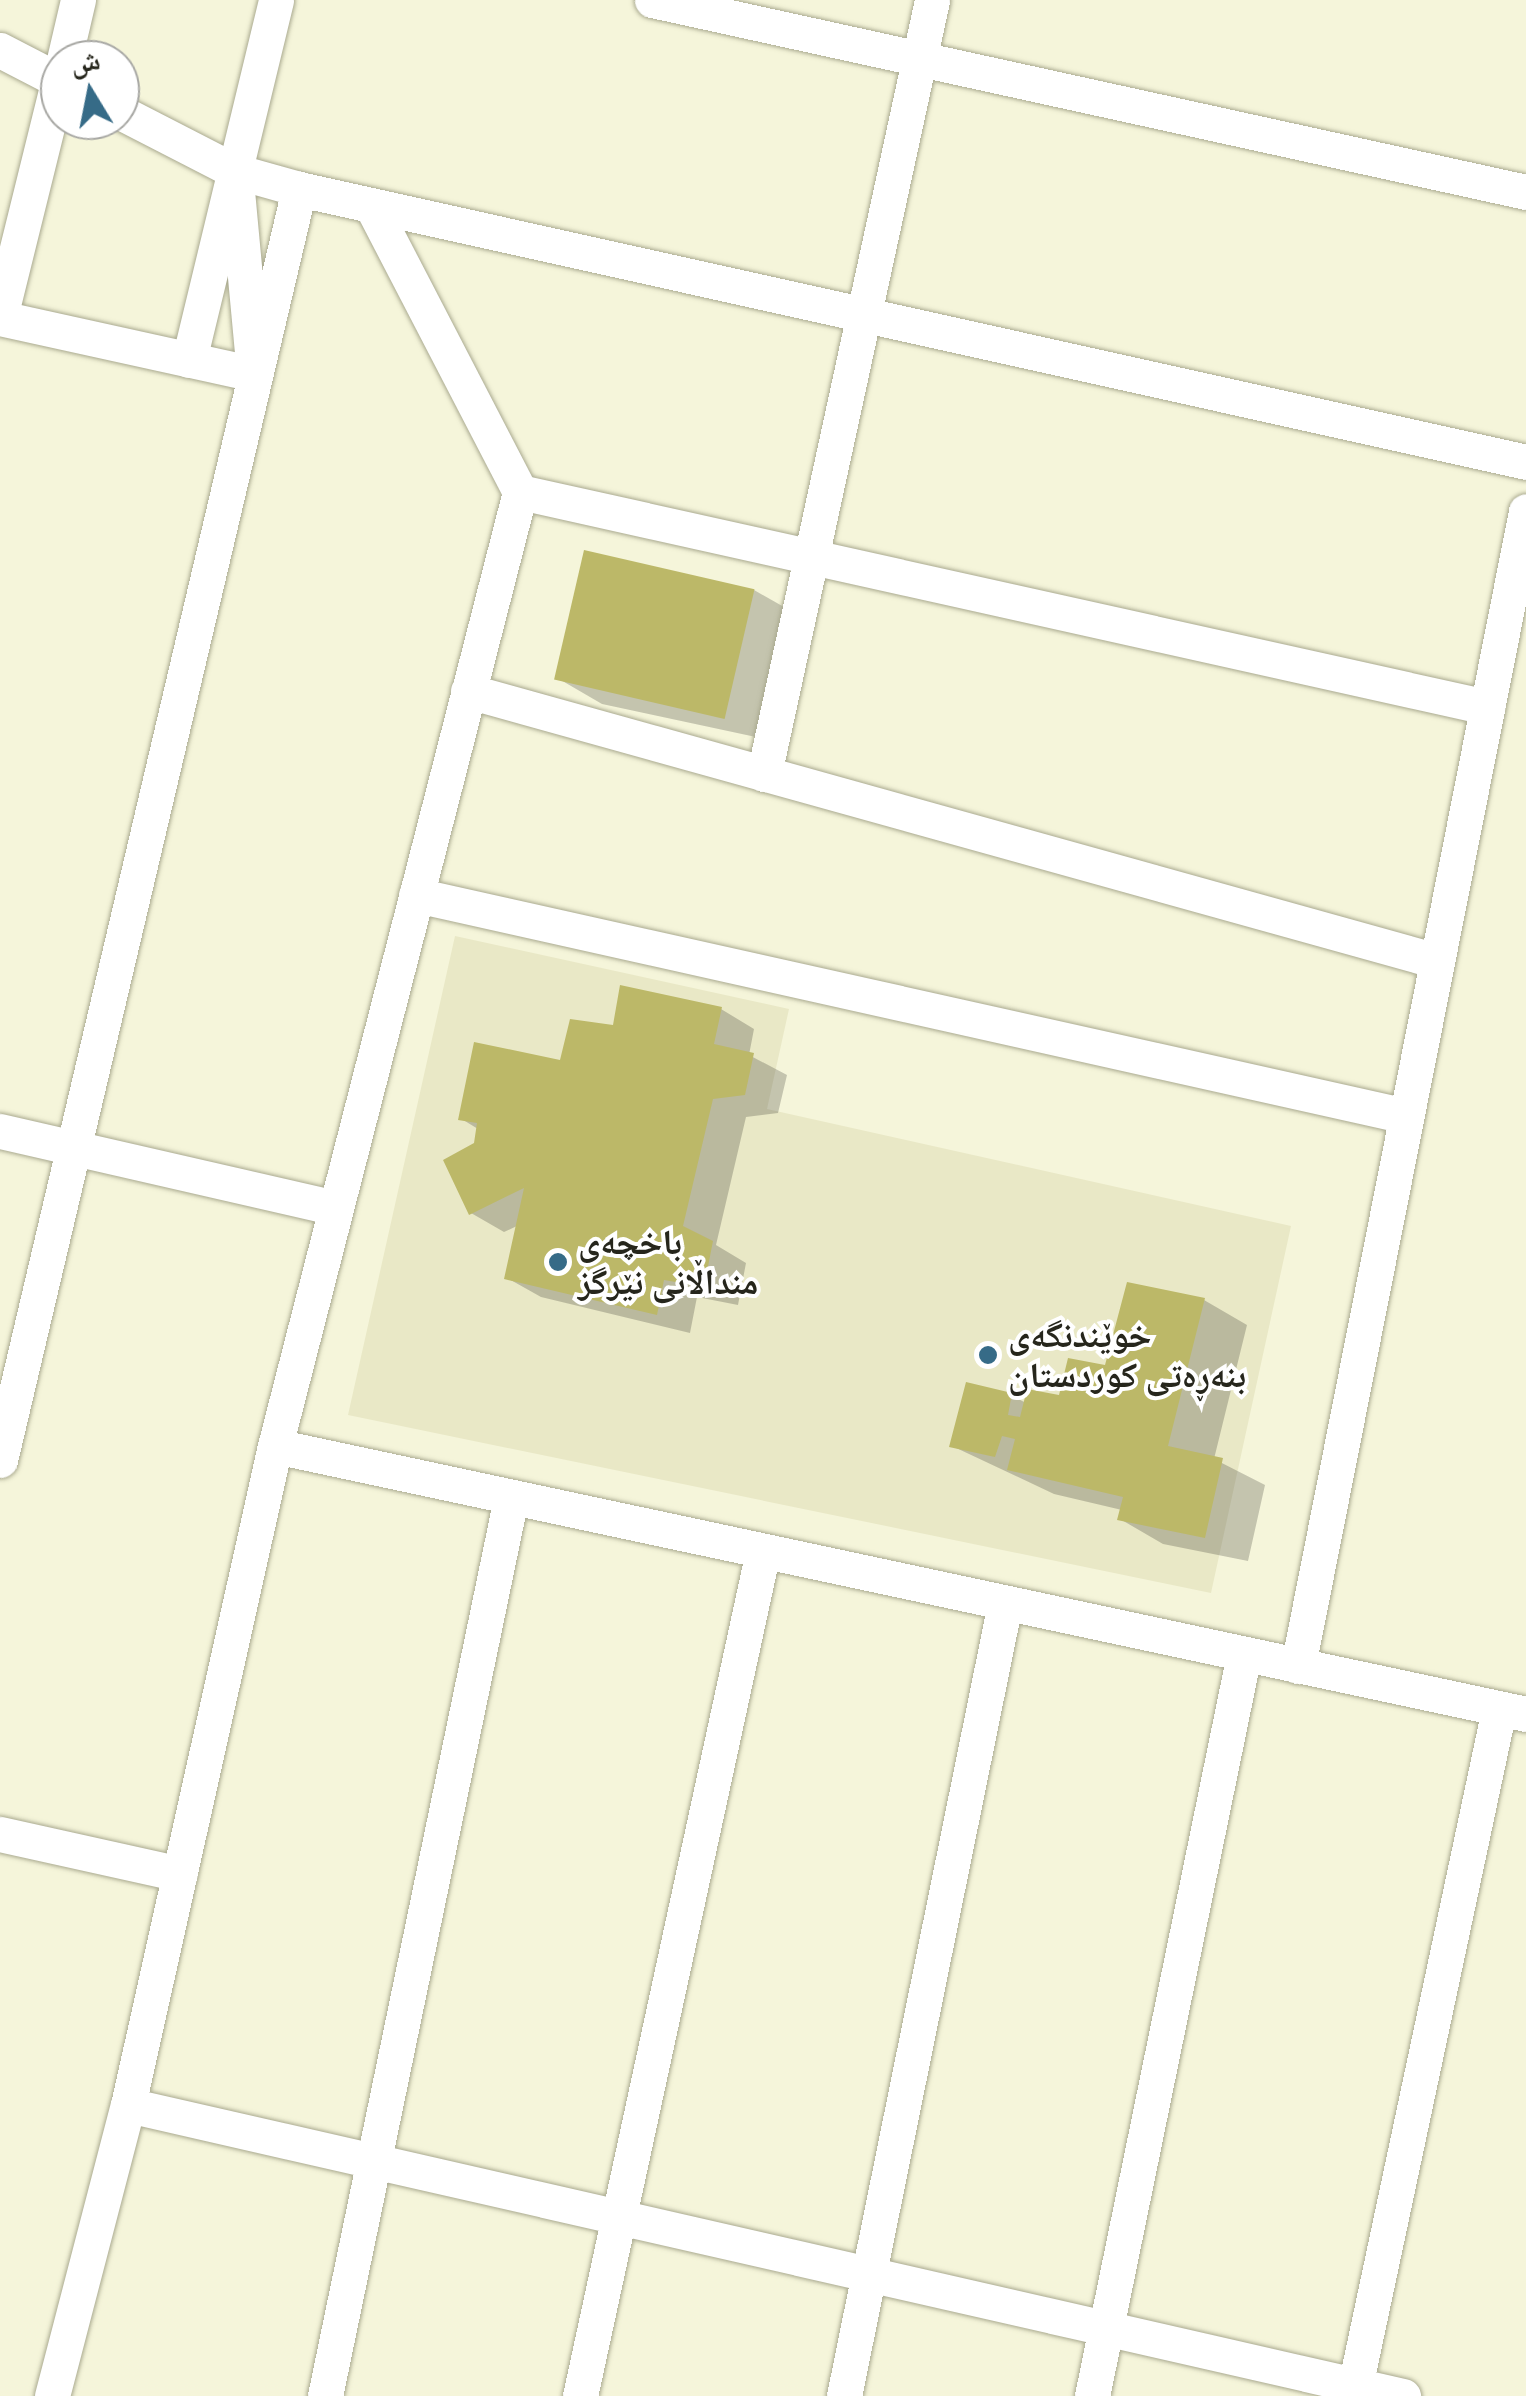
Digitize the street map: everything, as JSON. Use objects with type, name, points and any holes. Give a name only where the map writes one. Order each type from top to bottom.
[{"type":"street","points":[[69,40],[78,0]]},
{"type":"street","points":[[189,360],[276,0]]},
{"type":"street","points":[[652,0],[1526,192]]},
{"type":"street","points":[[764,774],[932,0]]},
{"type":"street","points":[[0,50],[40,69]]},
{"type":"street","points":[[140,122],[234,171],[299,190],[1526,462]]},
{"type":"street","points":[[45,140],[0,317],[254,374]]},
{"type":"street","points":[[234,171],[254,374]]},
{"type":"street","points":[[189,360],[299,190]]},
{"type":"street","points":[[0,1460],[68,1146],[299,190]]},
{"type":"street","points":[[52,2396],[128,2105],[275,1446],[520,492],[372,206]]},
{"type":"street","points":[[520,492],[810,563],[1487,708]]},
{"type":"street","points":[[1298,1666],[1526,511]]},
{"type":"street","points":[[468,691],[1437,962]]},
{"type":"street","points":[[416,895],[1406,1116]]},
{"type":"street","points":[[0,1131],[335,1208]]},
{"type":"street","points":[[275,1446],[1512,1711],[1354,2391]]},
{"type":"street","points":[[325,2396],[380,2162],[512,1498]]},
{"type":"street","points":[[580,2396],[763,1551]]},
{"type":"street","points":[[844,2396],[1006,1603]]},
{"type":"street","points":[[1092,2396],[1244,1654]]},
{"type":"street","points":[[0,1834],[180,1874]]},
{"type":"street","points":[[128,2105],[1106,2324],[1354,2391],[1403,2396]]},
{"type":"shaded area","points":[[455,936],[789,1009],[767,1109],[1291,1226],[1211,1593],[348,1415]]},
{"type":"building","points":[[584,550],[755,589],[725,719],[554,680]]},
{"type":"building","points":[[620,985],[722,1007],[714,1044],[754,1053],[745,1095],[713,1099],[683,1226],[713,1241],[704,1287],[664,1280],[657,1315],[504,1279],[524,1188],[469,1215],[443,1160],[474,1143],[477,1123],[458,1120],[474,1042],[560,1060],[570,1019],[613,1025]]},
{"type":"building","points":[[1127,1282],[1205,1298],[1168,1446],[1223,1458],[1205,1538],[1117,1520],[1123,1497],[1007,1470],[1015,1439],[1002,1436],[995,1457],[949,1447],[966,1382],[1012,1393],[1008,1415],[1020,1417],[1027,1389],[1059,1395],[1068,1358],[1105,1365]]},
{"type":"place","name":"باخچەی منداڵانی نێرگز","points":[[558,1262]]},
{"type":"place","name":"خوێندنگەی بنەڕەتی کوردستان","points":[[988,1355]]}]
